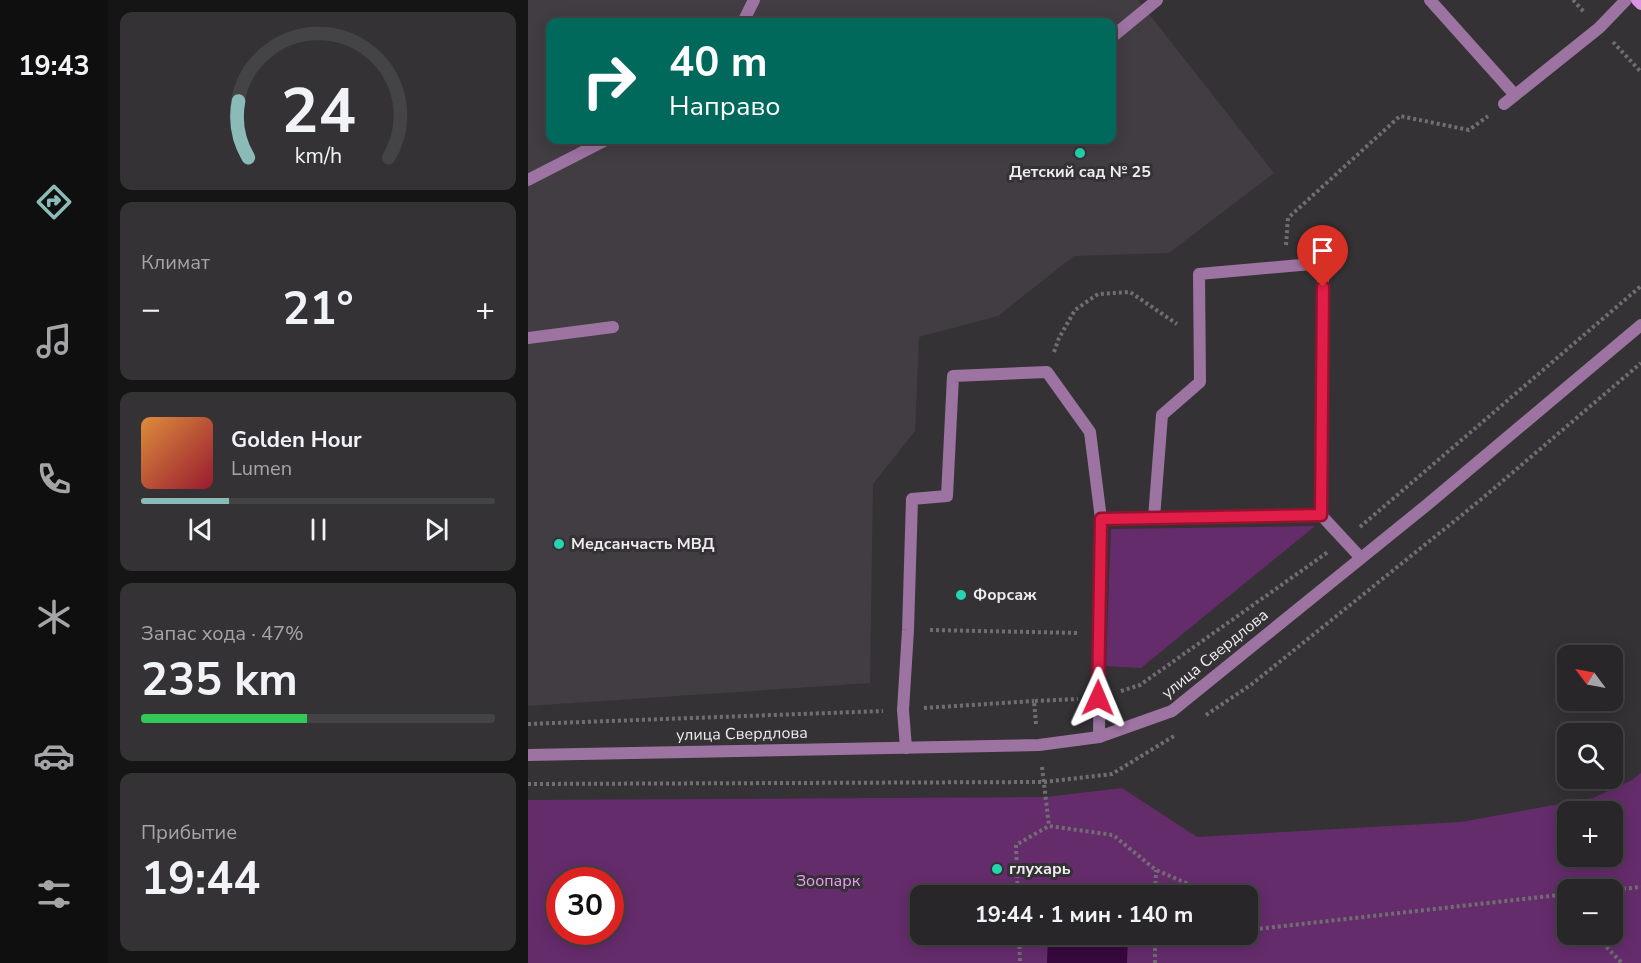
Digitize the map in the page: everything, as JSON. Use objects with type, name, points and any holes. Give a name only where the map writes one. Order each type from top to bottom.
[{"type":"street","points":[[744,18],[754,0]]},
{"type":"street","points":[[1116,34],[1157,0]]},
{"type":"street","points":[[1430,0],[1515,95]]},
{"type":"street","points":[[1504,104],[1599,28],[1626,0]]},
{"type":"street","points":[[1638,0],[1641,4]]},
{"type":"street","points":[[528,180],[598,144]]},
{"type":"street","points":[[1154,518],[1161,415],[1200,382],[1199,274],[1323,263],[1321,515],[1360,557]]},
{"type":"street","name":"улица Свердлова","points":[[528,755],[1039,745],[1099,737],[1172,711],[1428,504],[1641,326]]},
{"type":"street","points":[[528,338],[613,327]]},
{"type":"street","points":[[906,748],[903,710],[912,499],[947,496],[953,376],[1047,372],[1090,432],[1101,519],[1099,737]]},
{"type":"street","points":[[1101,519],[1321,515]]},
{"type":"path","points":[[1285,266],[1288,218],[1400,116],[1469,130],[1504,104]]},
{"type":"path","points":[[1047,372],[1059,338],[1075,310],[1098,294],[1130,292],[1199,339]]},
{"type":"path","points":[[1203,716],[1252,684],[1478,502],[1641,363]]},
{"type":"path","points":[[908,630],[1099,634]]},
{"type":"path","points":[[528,724],[903,710],[1034,701]]},
{"type":"path","points":[[528,784],[1044,782],[1112,774],[1174,736]]},
{"type":"path","points":[[1044,782],[1049,826]]},
{"type":"path","points":[[1018,885],[1016,845],[1049,826],[1113,835],[1156,870],[1191,885]]},
{"type":"path","points":[[1155,885],[1156,870]]},
{"type":"path","points":[[1623,889],[1641,887]]},
{"type":"path","points":[[1258,929],[1555,895]]},
{"type":"path","points":[[1019,945],[1020,963]]},
{"type":"path","points":[[1155,945],[1155,963]]},
{"type":"path","points":[[1605,945],[1622,963]]},
{"type":"shaded area","points":[[528,0],[1138,0],[1274,173],[1169,253],[1074,256],[998,316],[919,337],[915,431],[873,484],[870,683],[528,706]]},
{"type":"shaded area","points":[[1048,945],[1128,945],[1127,963],[1047,963]]},
{"type":"green space","points":[[1315,526],[1141,668],[1106,666],[1111,529]]},
{"type":"green space","name":"Зоопарк","points":[[1641,773],[1641,963],[528,963],[528,800],[1046,797],[1122,788],[1197,837],[1461,822],[1557,805],[1557,867],[1623,867],[1623,801],[1576,801],[1593,798],[1612,789],[1623,789],[1623,784]]},
{"type":"place","name":"Детский сад № 25","points":[[1080,153]]},
{"type":"place","name":"Медсанчасть МВД","points":[[559,544]]},
{"type":"place","name":"Форсаж","points":[[961,595]]},
{"type":"place","name":"глухарь","points":[[997,869]]},
{"type":"route","points":[[1098,698],[1101,519],[1321,515],[1323,287]]}]
